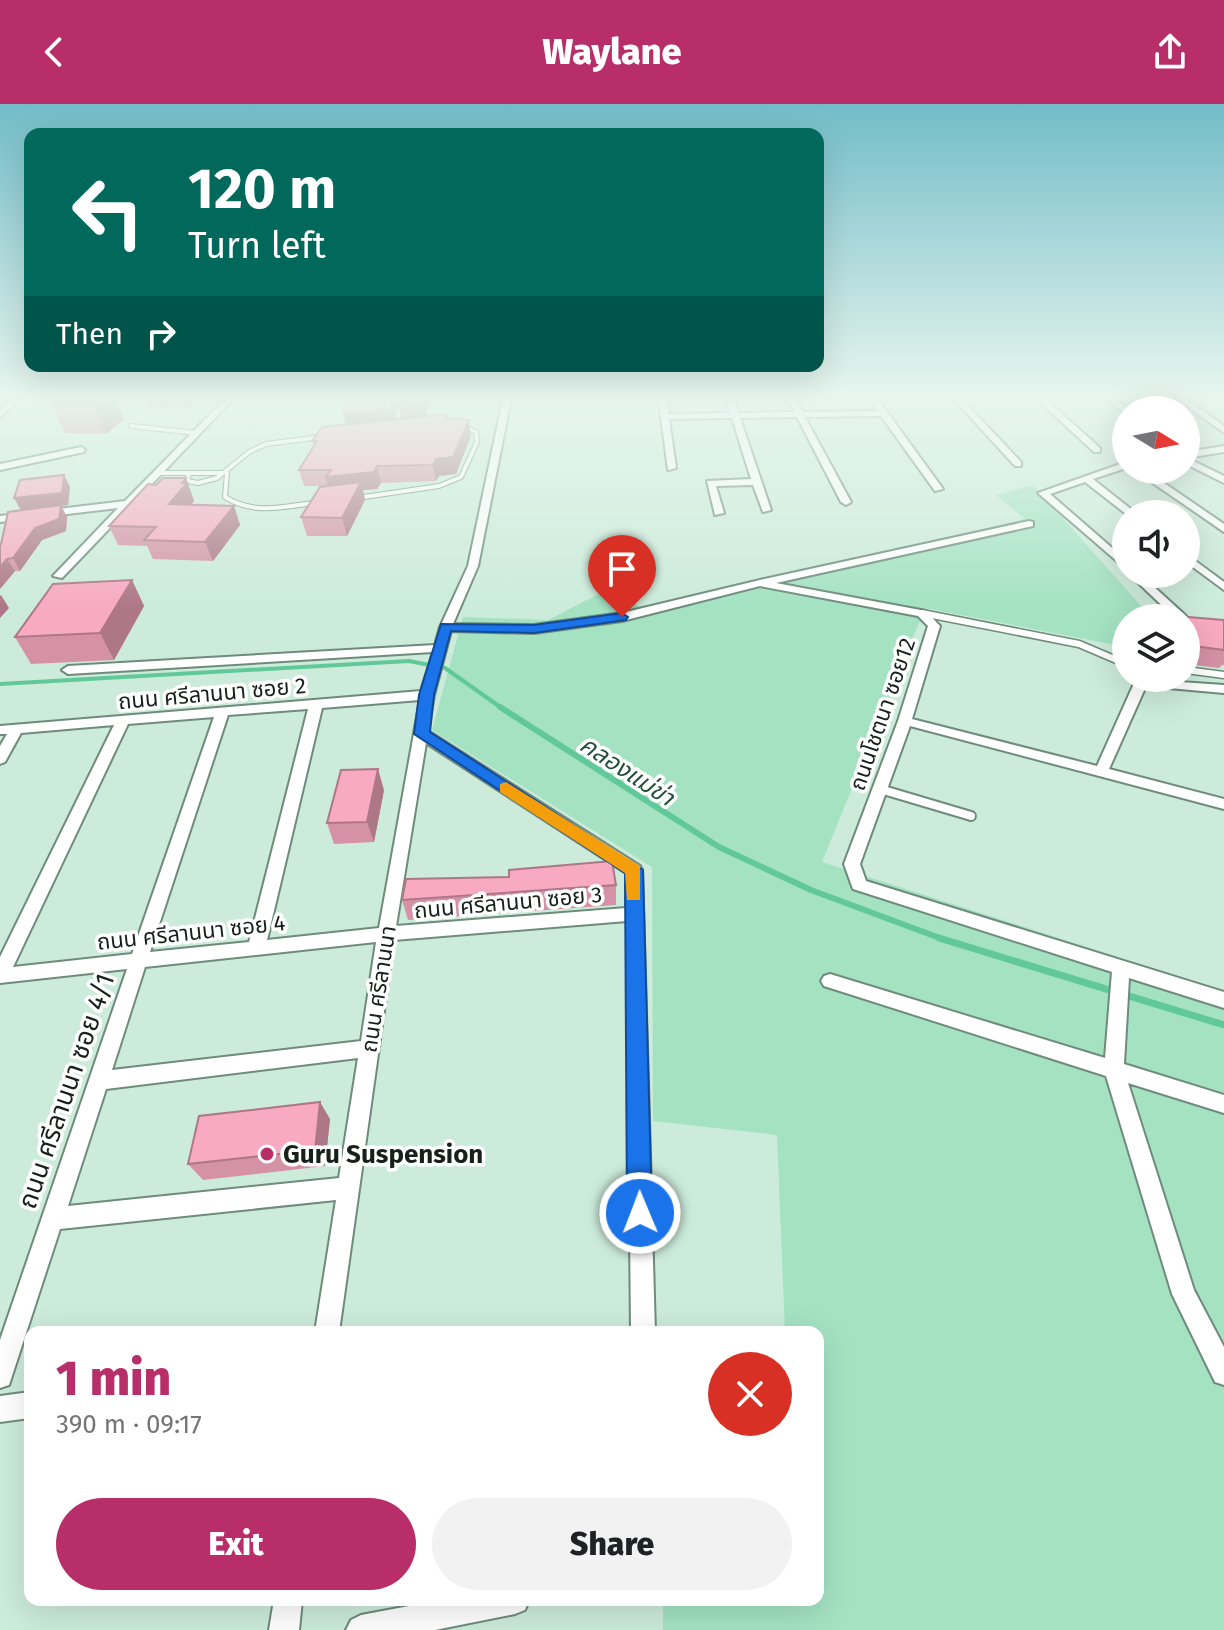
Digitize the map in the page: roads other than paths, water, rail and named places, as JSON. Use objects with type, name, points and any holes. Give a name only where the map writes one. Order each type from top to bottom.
[{"type":"street","points":[[58,576],[165,465]]},
{"type":"street","points":[[446,627],[473,566],[494,465]]},
{"type":"street","points":[[751,465],[766,510]]},
{"type":"street","points":[[827,465],[846,502]]},
{"type":"street","points":[[921,465],[938,489]]},
{"type":"street","points":[[1200,465],[1224,480]]},
{"type":"street","points":[[1112,470],[1043,493],[1112,554]]},
{"type":"street","points":[[1086,478],[1114,500]]},
{"type":"street","points":[[719,513],[710,483],[757,482]]},
{"type":"street","points":[[1159,484],[1224,529]]},
{"type":"street","points":[[0,519],[127,504]]},
{"type":"street","points":[[760,583],[1029,524]]},
{"type":"street","points":[[1200,568],[1224,587]]},
{"type":"street","name":"ถนนโชตนา ซอย12","points":[[446,627],[534,629],[622,617],[760,583],[922,613],[934,626],[905,721],[852,864],[859,885],[1120,975],[1224,1000]]},
{"type":"street","points":[[1149,588],[1167,604]]},
{"type":"street","name":"ถนน ศรีลานนา","points":[[328,1326],[386,934],[427,695],[446,627]]},
{"type":"street","points":[[68,670],[440,648]]},
{"type":"street","points":[[1102,770],[1141,682],[1224,689]]},
{"type":"street","name":"ถนน ศรีลานนา ซอย 2","points":[[0,730],[427,695]]},
{"type":"street","points":[[256,949],[316,704]]},
{"type":"street","name":"ถนน ศรีลานนา ซอย 4/1","points":[[0,1376],[222,712]]},
{"type":"street","points":[[0,975],[123,720]]},
{"type":"street","points":[[905,721],[1224,804]]},
{"type":"street","points":[[0,759],[16,729]]},
{"type":"street","points":[[422,734],[634,870],[643,1326]]},
{"type":"street","name":"ถนน ศรีลานนา ซอย 3","points":[[386,934],[633,914]]},
{"type":"street","name":"ถนน ศรีลานนา ซอย 4","points":[[0,975],[386,934]]},
{"type":"street","points":[[1120,975],[1114,1070],[1184,1294],[1224,1373]]},
{"type":"street","points":[[830,981],[1224,1104]]},
{"type":"street","points":[[99,1081],[369,1048]]},
{"type":"street","points":[[53,1219],[348,1188]]},
{"type":"street","points":[[0,1409],[24,1406]]},
{"type":"street","points":[[284,1630],[287,1606]]},
{"type":"street","points":[[361,1630],[484,1606]]},
{"type":"lane","points":[[189,473],[187,481],[197,483],[227,473],[234,465]]},
{"type":"lane","points":[[350,499],[439,486],[461,477],[466,465]]},
{"type":"lane","points":[[158,473],[227,473]]},
{"type":"lane","points":[[227,473],[225,497],[236,506],[271,509],[321,502]]},
{"type":"lane","points":[[922,613],[1079,644],[1112,658]]},
{"type":"lane","points":[[1200,672],[1224,675]]},
{"type":"lane","points":[[880,789],[971,816]]},
{"type":"waterway","name":"คลองแม่ข่า","points":[[0,684],[409,661],[445,668],[502,708]]},
{"type":"waterway","name":"คลองแม่ข่า","points":[[502,708],[719,847],[811,890],[943,939]]},
{"type":"waterway","name":"คลองแม่ข่า","points":[[943,939],[1224,1025]]},
{"type":"place","name":"Guru Suspension","points":[[267,1154]]}]
